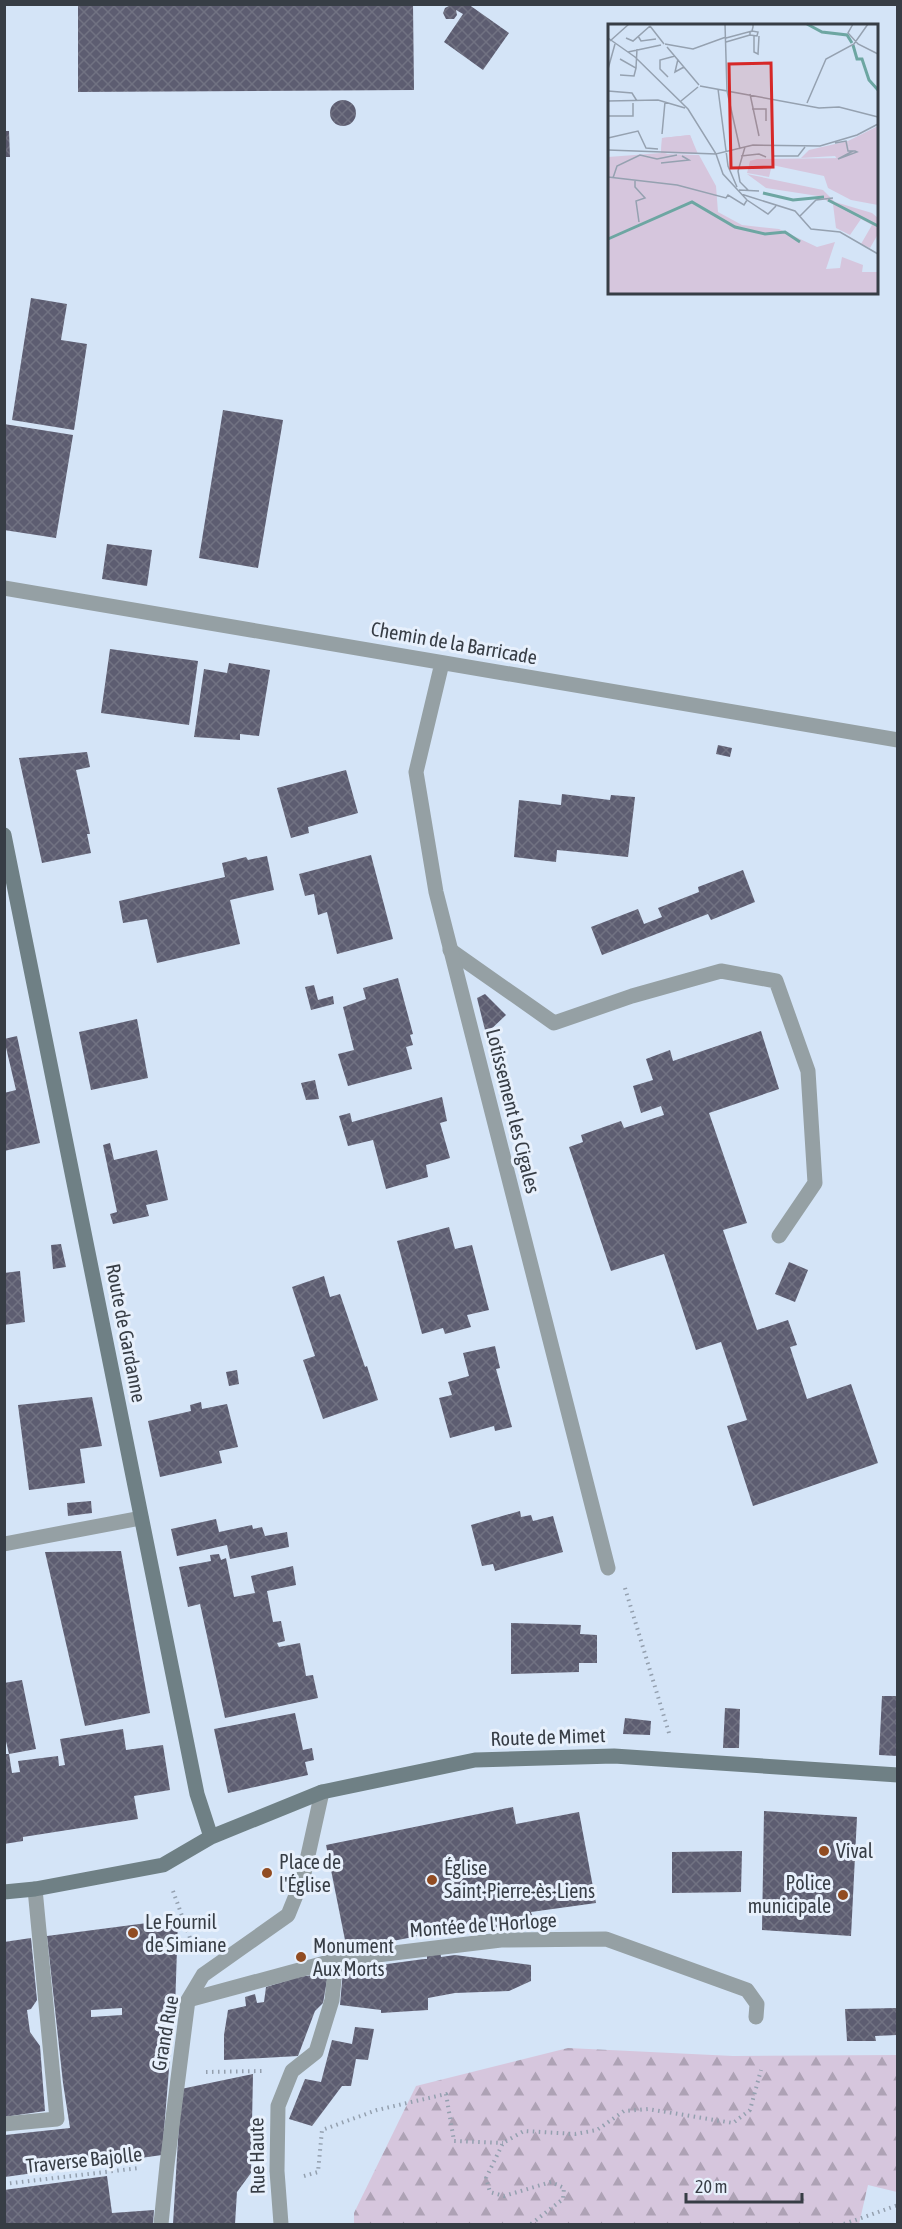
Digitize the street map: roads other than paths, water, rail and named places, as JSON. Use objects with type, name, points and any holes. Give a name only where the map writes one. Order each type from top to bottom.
[{"type":"main road","name":"Route de Gardanne","points":[[4,835],[197,1794],[210,1837]]},
{"type":"main road","name":"Route de Mimet","points":[[35,1889],[164,1865],[210,1837],[322,1792],[475,1760],[614,1756],[677,1762],[897,1774]]},
{"type":"main road","points":[[4,1892],[35,1889]]},
{"type":"street","name":"Chemin de la Barricade","points":[[4,588],[897,740]]},
{"type":"street","name":"Lotissement les Cigales","points":[[442,663],[416,772],[436,892],[608,1568]]},
{"type":"street","points":[[450,950],[554,1023],[633,996],[721,971],[776,981],[808,1071],[814,1183],[779,1236]]},
{"type":"street","points":[[4,1544],[141,1518]]},
{"type":"street","name":"Grand Rue","points":[[162,2224],[167,2165],[188,2000],[203,1975],[288,1915],[303,1878],[322,1792]]},
{"type":"street","points":[[4,2124],[57,2120],[35,1889]]},
{"type":"street","name":"Montée de l'Horloge","points":[[188,2000],[336,1960],[501,1940],[606,1939],[747,1989],[757,2004],[756,2017]]},
{"type":"street","name":"Rue Haute","points":[[281,2224],[277,2161],[278,2106],[292,2071],[316,2052],[332,2000],[336,1960]]},
{"type":"place","name":"Vival","points":[[824,1851]]},
{"type":"place","name":"Place de l'Église","points":[[267,1873]]},
{"type":"place","name":"Église Saint-Pierre-ès-Liens","points":[[432,1880]]},
{"type":"place","name":"Police municipale","points":[[843,1895]]},
{"type":"place","name":"Le Fournil de Simiane","points":[[133,1933]]},
{"type":"place","name":"Monument Aux Morts","points":[[301,1957]]}]
